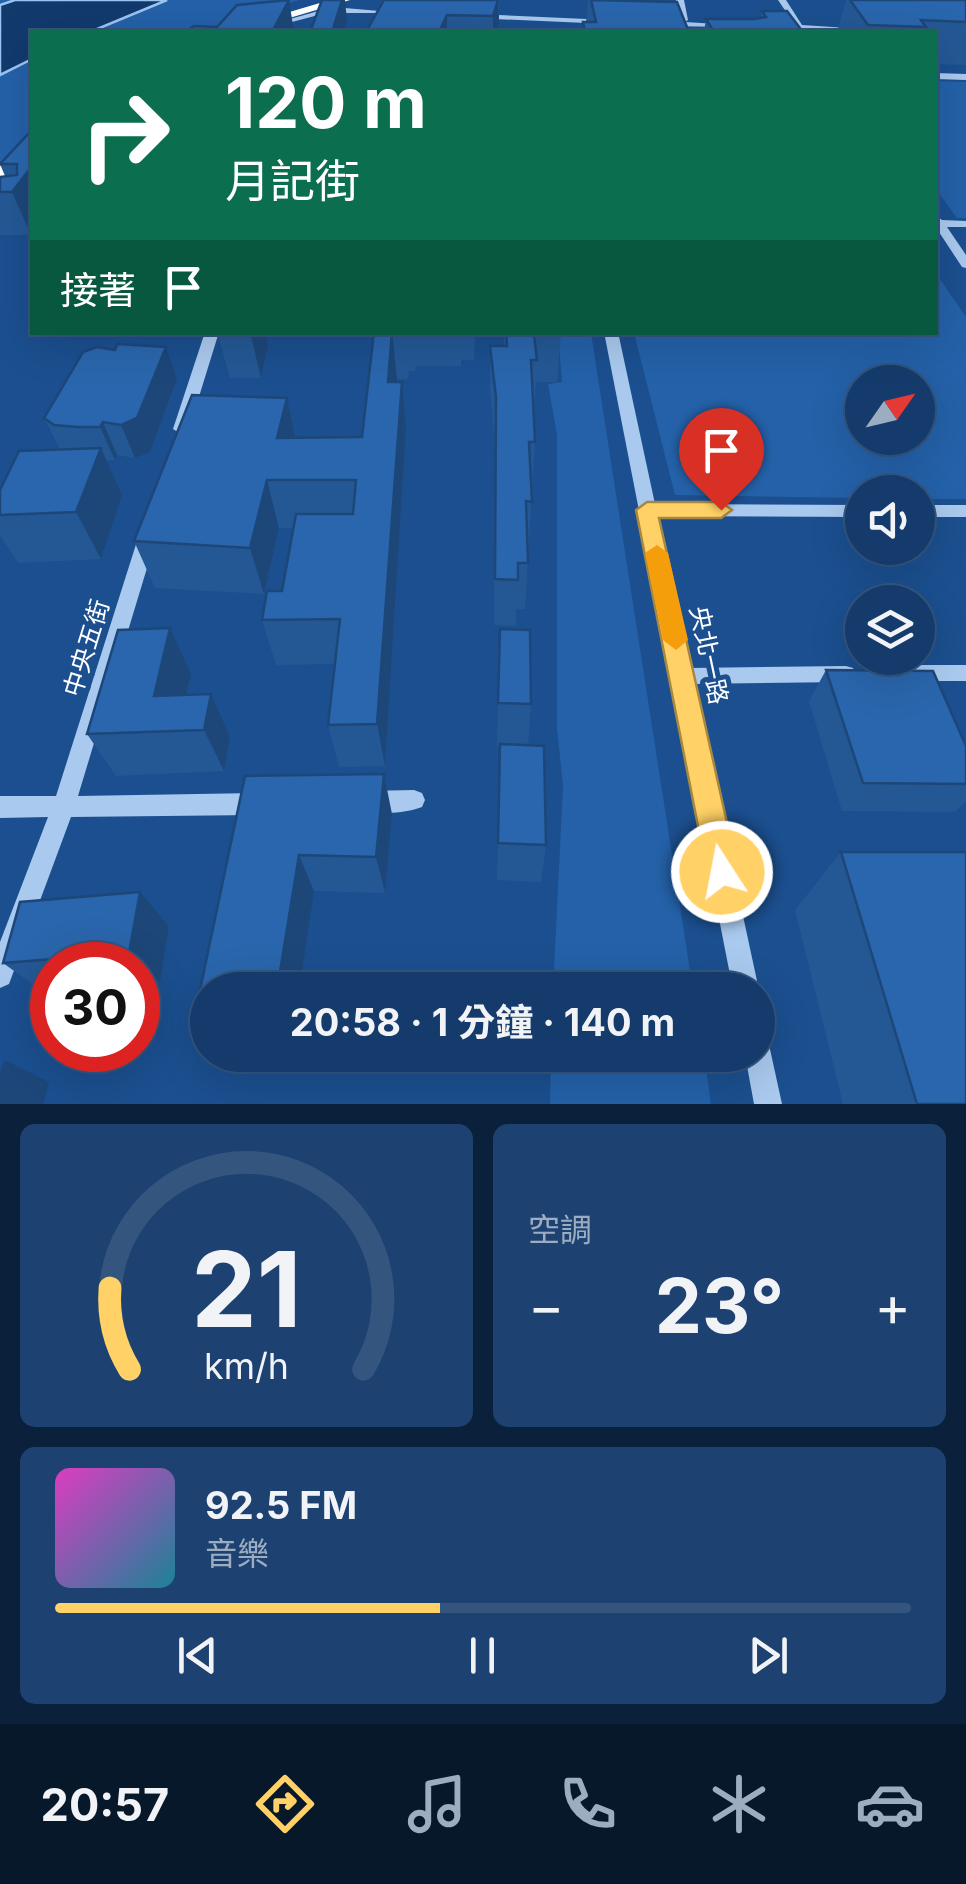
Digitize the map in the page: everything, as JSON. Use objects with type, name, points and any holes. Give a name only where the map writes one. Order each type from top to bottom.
[{"type":"highway","points":[[229,29],[273,13],[319,5]]},
{"type":"highway","points":[[229,29],[319,5]]},
{"type":"highway","points":[[0,174],[30,152]]},
{"type":"highway","points":[[0,188],[30,165]]},
{"type":"street","points":[[252,30],[319,5],[368,0]]},
{"type":"street","points":[[680,0],[681,25]]},
{"type":"street","points":[[782,0],[800,27]]},
{"type":"street","points":[[319,5],[403,12],[319,5]]},
{"type":"street","points":[[461,14],[501,13],[628,23]]},
{"type":"street","points":[[578,19],[614,18]]},
{"type":"street","points":[[570,30],[578,19]]},
{"type":"street","points":[[647,21],[681,25],[734,23]]},
{"type":"street","points":[[768,24],[870,27]]},
{"type":"street","points":[[938,76],[966,77]]},
{"type":"street","points":[[938,221],[966,224]]},
{"type":"street","points":[[938,224],[966,264]]},
{"type":"street","points":[[177,442],[211,335]]},
{"type":"street","name":"央北一路","points":[[612,335],[742,972]]},
{"type":"street","points":[[647,510],[845,511]]},
{"type":"street","points":[[935,511],[966,511]]},
{"type":"street","name":"中央五街","points":[[0,975],[62,808],[154,514]]},
{"type":"street","points":[[684,676],[878,674],[964,678]]},
{"type":"street","points":[[337,802],[414,800]]},
{"type":"street","points":[[0,807],[280,803]]},
{"type":"street","points":[[762,1072],[768,1104]]},
{"type":"shaded area","points":[[0,0],[299,0],[204,30],[30,30],[30,141],[0,163]]},
{"type":"shaded area","points":[[15,0],[167,0],[95,30],[30,30],[30,60],[0,75],[0,5]]},
{"type":"shaded area","points":[[938,81],[966,82],[966,218],[957,218],[938,192]]},
{"type":"shaded area","points":[[938,276],[966,317],[966,499],[935,499],[935,475],[845,475],[845,498],[675,495],[635,335],[938,335]]},
{"type":"shaded area","points":[[558,335],[591,335],[690,972],[554,972],[563,786],[557,728],[557,435],[548,384],[562,382]]},
{"type":"shaded area","points":[[551,1072],[706,1072],[711,1104],[550,1104]]},
{"type":"building","points":[[289,0],[273,30],[188,30],[194,26],[217,27],[237,5]]},
{"type":"building","points":[[322,0],[342,0],[333,30],[311,30]]},
{"type":"building","points":[[384,0],[498,0],[493,16],[447,15],[440,30],[367,30]]},
{"type":"building","points":[[591,0],[677,2],[688,30],[585,30],[583,22],[596,22]]},
{"type":"building","points":[[850,0],[966,0],[966,22],[921,20],[926,27],[868,25]]},
{"type":"building","points":[[762,11],[787,11],[801,30],[713,30],[706,19],[755,19],[766,17]]},
{"type":"building","points":[[30,132],[30,169],[12,192],[0,192],[0,177],[17,175],[17,164],[0,164]]},
{"type":"building","points":[[374,335],[392,335],[388,382],[402,382],[377,724],[328,725],[340,619],[262,620],[267,591],[282,591],[296,514],[353,514],[356,480],[267,480],[250,548],[134,541],[192,395],[287,398],[277,438],[362,437]]},
{"type":"building","points":[[506,335],[534,335],[537,360],[531,360],[535,442],[529,442],[532,502],[526,501],[528,563],[518,563],[518,580],[495,579],[496,397],[490,346],[507,346]]},
{"type":"building","points":[[117,344],[166,347],[137,418],[121,425],[103,422],[100,427],[78,427],[54,425],[44,418],[83,352],[97,347],[115,350]]},
{"type":"building","points":[[101,448],[76,512],[0,515],[0,490],[19,451]]},
{"type":"building","points":[[170,628],[154,696],[211,694],[204,730],[87,734],[118,630]]},
{"type":"building","points":[[500,629],[530,630],[531,704],[498,703]]},
{"type":"building","points":[[826,670],[845,670],[845,675],[935,675],[966,746],[966,784],[863,783]]},
{"type":"building","points":[[500,744],[544,746],[546,845],[498,843]]},
{"type":"building","points":[[384,774],[376,857],[299,855],[280,972],[204,972],[245,776]]},
{"type":"building","points":[[841,852],[966,852],[966,1104],[917,1104]]},
{"type":"building","points":[[140,892],[131,942],[30,942],[30,961],[3,963],[20,902]]},
{"type":"slow traffic","points":[[657,553],[676,640]]},
{"type":"route","points":[[721,510],[647,510],[722,872]]}]
